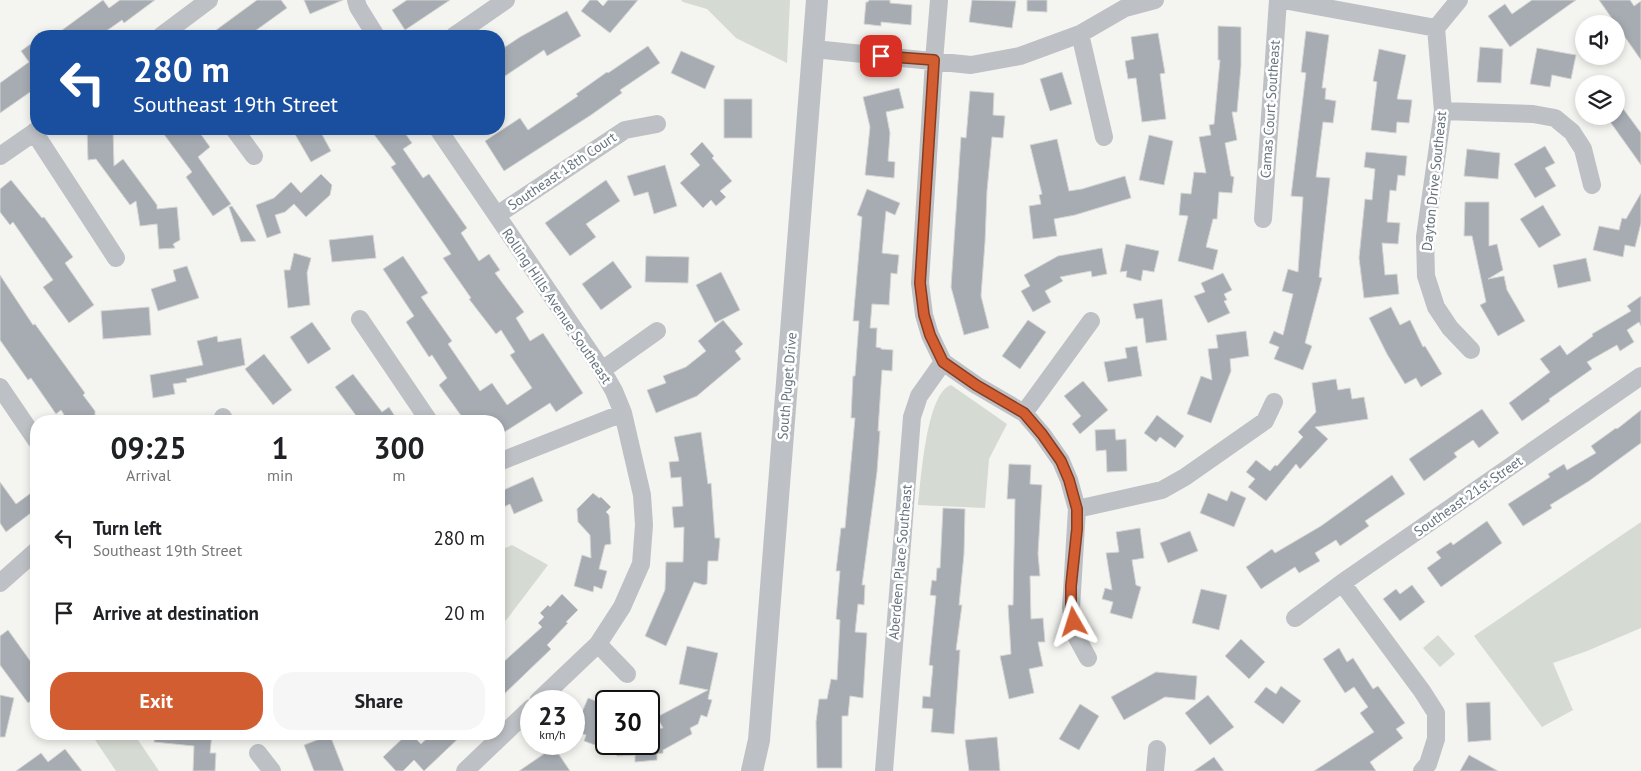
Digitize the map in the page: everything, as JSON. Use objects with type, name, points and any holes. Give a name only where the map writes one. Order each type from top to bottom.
[{"type":"street","points":[[170,30],[209,0]]},
{"type":"street","points":[[356,0],[358,8],[372,30]]},
{"type":"street","points":[[463,30],[506,0]]},
{"type":"street","name":"South Puget Drive","points":[[752,771],[759,740],[817,0]]},
{"type":"street","points":[[940,0],[934,60],[920,283],[924,315],[930,335],[943,362],[976,385],[1024,413],[1061,461],[1069,480],[1077,509],[1071,608],[1076,636],[1088,658]]},
{"type":"street","points":[[814,49],[971,65],[1020,56],[1080,34],[1125,8],[1155,0]]},
{"type":"street","name":"Camas Court Southeast","points":[[1263,219],[1278,0]]},
{"type":"street","points":[[1283,0],[1436,28],[1460,0]]},
{"type":"street","name":"Dayton Drive Southeast","points":[[1436,28],[1443,112],[1425,237],[1426,276],[1436,307],[1450,328],[1471,350]]},
{"type":"street","points":[[1080,34],[1104,137]]},
{"type":"street","points":[[1443,112],[1533,114],[1555,118],[1572,132],[1583,149],[1592,185]]},
{"type":"street","name":"Southeast 18th Court","points":[[496,215],[625,130],[657,124]]},
{"type":"street","points":[[0,156],[31,135]]},
{"type":"street","points":[[39,135],[116,258]]},
{"type":"street","points":[[238,135],[254,156]]},
{"type":"street","name":"Rolling Hills Avenue Southeast","points":[[442,135],[602,370],[614,391],[623,413],[642,495],[644,525],[641,564],[622,607],[598,644],[550,690]]},
{"type":"street","points":[[360,319],[425,415]]},
{"type":"street","points":[[1024,413],[1091,321]]},
{"type":"street","points":[[602,370],[657,331]]},
{"type":"street","name":"Aberdeen Place Southeast","points":[[884,771],[912,417],[919,396],[943,362]]},
{"type":"street","name":"Southeast 21st Street","points":[[1295,618],[1342,583],[1641,376]]},
{"type":"street","points":[[0,386],[30,431]]},
{"type":"street","points":[[1077,509],[1162,490],[1185,477],[1265,421],[1274,402]]},
{"type":"street","points":[[505,460],[623,413]]},
{"type":"street","points":[[0,582],[30,557]]},
{"type":"street","points":[[1342,583],[1422,690],[1436,713],[1436,739],[1428,764],[1422,771]]},
{"type":"street","points":[[598,644],[626,674]]},
{"type":"street","points":[[505,733],[520,718]]},
{"type":"street","points":[[465,771],[497,740]]},
{"type":"street","points":[[1155,771],[1157,749]]},
{"type":"street","points":[[258,753],[272,771]]},
{"type":"shaded area","points":[[681,0],[790,0],[787,63],[736,38],[707,9]]},
{"type":"shaded area","points":[[951,385],[1007,424],[989,459],[985,508],[918,505],[930,420],[943,391]]},
{"type":"shaded area","points":[[1641,522],[1641,628],[1553,663],[1573,710],[1542,727],[1474,636]]},
{"type":"shaded area","points":[[512,545],[548,565],[505,621],[505,548]]},
{"type":"shaded area","points":[[1438,635],[1455,654],[1440,667],[1423,648]]},
{"type":"shaded area","points":[[95,740],[138,740],[159,771],[116,771]]},
{"type":"building","points":[[103,0],[109,8],[120,0],[155,0],[124,23],[122,20],[108,30],[62,30]]},
{"type":"building","points":[[257,0],[281,0],[287,8],[256,30],[216,30]]},
{"type":"building","points":[[304,0],[343,0],[310,14]]},
{"type":"building","points":[[407,0],[450,0],[405,30],[392,10]]},
{"type":"building","points":[[590,0],[597,0],[603,6],[608,0],[638,0],[610,33],[581,11]]},
{"type":"building","points":[[869,0],[890,0],[890,3],[912,5],[911,25],[881,22],[881,26],[864,24],[866,2]]},
{"type":"building","points":[[972,0],[1016,1],[1012,28],[969,22]]},
{"type":"building","points":[[1027,0],[1047,0],[1047,12],[1027,11]]},
{"type":"building","points":[[1532,0],[1576,0],[1510,47],[1488,16],[1505,4],[1512,14]]},
{"type":"building","points":[[1599,0],[1630,0],[1634,6],[1641,1],[1641,60],[1625,37],[1625,15],[1610,15]]},
{"type":"building","points":[[567,11],[581,36],[547,56],[544,50],[505,76],[505,47]]},
{"type":"building","points":[[1218,26],[1241,27],[1241,66],[1237,112],[1232,112],[1237,140],[1225,143],[1231,176],[1234,177],[1232,193],[1219,192],[1217,219],[1213,219],[1206,247],[1218,250],[1213,270],[1178,261],[1188,216],[1179,215],[1181,193],[1191,194],[1194,172],[1206,173],[1199,137],[1211,135],[1209,125],[1214,124],[1220,60],[1218,60]]},
{"type":"building","points":[[1306,31],[1329,35],[1322,88],[1326,88],[1325,99],[1336,101],[1333,123],[1323,122],[1316,177],[1330,178],[1319,277],[1322,278],[1305,343],[1312,346],[1303,370],[1274,359],[1279,347],[1269,343],[1274,331],[1283,335],[1293,294],[1282,291],[1288,269],[1298,272],[1303,197],[1291,196],[1306,73],[1301,72]]},
{"type":"building","points":[[1158,33],[1165,73],[1160,74],[1166,119],[1142,122],[1136,78],[1128,79],[1125,61],[1134,59],[1131,37]]},
{"type":"building","points":[[30,44],[30,92],[0,113],[0,83],[29,62],[21,51]]},
{"type":"building","points":[[648,46],[660,63],[620,90],[622,93],[591,115],[504,171],[485,141],[494,135],[505,135],[505,128],[520,118],[528,130]]},
{"type":"building","points":[[1480,47],[1503,49],[1501,83],[1477,82]]},
{"type":"building","points":[[1537,48],[1575,55],[1571,79],[1552,75],[1550,87],[1530,84]]},
{"type":"building","points":[[1379,49],[1406,55],[1397,99],[1412,100],[1409,123],[1397,122],[1396,133],[1371,130],[1377,82],[1373,81]]},
{"type":"building","points":[[681,51],[715,66],[705,89],[671,73]]},
{"type":"building","points":[[1062,72],[1072,104],[1050,111],[1040,79]]},
{"type":"building","points":[[899,88],[904,108],[886,112],[890,133],[888,161],[895,162],[894,178],[865,175],[870,127],[863,97]]},
{"type":"building","points":[[970,91],[994,93],[993,115],[1005,116],[1003,138],[992,137],[987,191],[981,296],[989,328],[964,335],[951,287],[961,137],[966,138]]},
{"type":"building","points":[[724,99],[752,99],[752,138],[724,138]]},
{"type":"building","points":[[1625,111],[1641,133],[1641,165],[1612,125],[1625,125]]},
{"type":"building","points":[[87,135],[113,135],[114,166],[123,159],[157,205],[157,209],[177,207],[180,240],[173,244],[175,248],[159,249],[157,224],[140,226],[136,201],[130,205],[96,159],[88,160]]},
{"type":"building","points":[[164,135],[201,135],[210,147],[198,157],[231,204],[213,216],[186,177],[192,172]]},
{"type":"building","points":[[295,135],[322,135],[331,151],[311,162]]},
{"type":"building","points":[[374,135],[406,135],[412,143],[403,149],[423,178],[429,174],[467,228],[461,233],[479,261],[489,254],[500,270],[495,273],[524,312],[516,318],[530,341],[543,333],[583,393],[556,412],[550,403],[505,432],[505,415],[461,415],[439,385],[447,378],[432,355],[429,357],[406,322],[414,316],[383,269],[403,256],[428,293],[421,297],[452,341],[448,344],[480,391],[492,383],[507,405],[532,388],[510,355],[515,352],[501,330],[496,334],[469,299],[471,298],[443,258],[451,254],[391,167],[396,164]]},
{"type":"building","points":[[1149,135],[1173,141],[1164,185],[1139,180]]},
{"type":"building","points":[[1057,139],[1069,191],[1125,176],[1131,198],[1075,215],[1054,219],[1057,236],[1033,239],[1029,206],[1041,204],[1039,195],[1042,194],[1030,145]]},
{"type":"building","points":[[702,142],[714,156],[712,158],[732,181],[720,191],[726,197],[716,206],[711,200],[703,208],[680,183],[700,165],[690,154]]},
{"type":"building","points":[[1545,146],[1555,163],[1545,168],[1556,186],[1535,198],[1514,164]]},
{"type":"building","points":[[1467,149],[1500,153],[1498,179],[1464,176]]},
{"type":"building","points":[[1366,152],[1407,156],[1405,176],[1398,175],[1396,191],[1390,190],[1387,222],[1400,223],[1398,244],[1382,243],[1385,275],[1397,274],[1399,294],[1364,298],[1359,258],[1365,199],[1372,200],[1375,169],[1364,167]]},
{"type":"building","points":[[665,165],[677,206],[654,214],[648,192],[634,196],[627,176]]},
{"type":"building","points":[[321,174],[332,185],[330,195],[306,217],[294,204],[285,212],[275,215],[281,233],[267,238],[256,205],[274,198],[291,182],[301,193]]},
{"type":"building","points":[[11,180],[42,218],[44,217],[73,257],[65,263],[94,305],[69,323],[43,287],[53,280],[13,222],[10,225],[0,212],[0,189]]},
{"type":"building","points":[[606,180],[620,201],[586,224],[596,237],[570,256],[545,223]]},
{"type":"building","points":[[867,189],[900,203],[895,215],[886,211],[882,253],[899,255],[897,274],[891,273],[889,305],[872,304],[870,328],[877,328],[876,347],[893,350],[892,371],[882,370],[877,472],[862,585],[865,585],[864,605],[858,604],[855,632],[867,633],[863,698],[850,696],[848,716],[842,716],[842,768],[817,768],[816,722],[819,699],[827,699],[831,679],[837,680],[840,620],[836,619],[840,571],[836,571],[841,528],[845,528],[855,418],[851,418],[859,321],[853,321],[862,217],[857,215]]},
{"type":"building","points":[[1641,193],[1641,223],[1635,247],[1625,245],[1623,257],[1593,250],[1599,226],[1619,230],[1622,218],[1626,219]]},
{"type":"building","points":[[1465,202],[1489,202],[1489,246],[1497,244],[1503,270],[1488,279],[1504,276],[1507,290],[1525,321],[1498,336],[1480,305],[1486,302],[1472,236],[1464,236]]},
{"type":"building","points":[[1543,205],[1561,235],[1539,248],[1520,219]]},
{"type":"building","points":[[232,206],[256,241],[241,242],[229,207]]},
{"type":"building","points":[[373,235],[376,258],[332,262],[329,240]]},
{"type":"building","points":[[1126,244],[1159,251],[1154,272],[1143,270],[1141,281],[1126,277],[1127,271],[1120,272]]},
{"type":"building","points":[[1102,248],[1107,274],[1092,277],[1091,271],[1060,277],[1063,281],[1045,291],[1051,302],[1033,312],[1021,291],[1030,286],[1024,275],[1058,256]]},
{"type":"building","points":[[294,253],[311,258],[307,273],[310,305],[288,308],[284,270],[290,270]]},
{"type":"building","points":[[646,256],[689,257],[688,283],[645,282]]},
{"type":"building","points":[[1586,258],[1591,281],[1558,288],[1553,265]]},
{"type":"building","points":[[613,261],[632,287],[601,310],[582,284]]},
{"type":"building","points":[[187,266],[199,298],[158,311],[151,289],[176,281],[173,270]]},
{"type":"building","points":[[721,272],[740,310],[715,323],[696,285]]},
{"type":"building","points":[[1223,273],[1232,290],[1224,294],[1227,300],[1224,301],[1230,313],[1208,323],[1194,296],[1205,292],[1201,283]]},
{"type":"building","points":[[0,275],[33,325],[35,324],[85,393],[83,395],[95,411],[95,415],[64,415],[61,410],[56,414],[31,378],[28,380],[0,340]]},
{"type":"building","points":[[1641,296],[1641,326],[1639,322],[1627,330],[1634,342],[1620,351],[1617,345],[1587,362],[1592,369],[1549,399],[1550,401],[1522,421],[1509,403],[1550,372],[1540,359],[1560,345],[1567,355],[1593,336],[1592,334],[1631,311],[1627,306]]},
{"type":"building","points":[[1162,299],[1167,340],[1146,343],[1143,318],[1136,319],[1133,304]]},
{"type":"building","points":[[149,307],[151,335],[103,339],[101,311]]},
{"type":"building","points":[[1391,307],[1400,325],[1410,320],[1423,347],[1425,346],[1442,374],[1421,387],[1416,378],[1405,384],[1369,318]]},
{"type":"building","points":[[723,320],[743,344],[735,351],[741,359],[697,396],[656,413],[647,390],[666,383],[663,376],[686,367],[706,351],[698,341]]},
{"type":"building","points":[[1028,320],[1046,332],[1020,369],[1002,356]]},
{"type":"building","points":[[312,322],[331,349],[308,364],[290,337]]},
{"type":"building","points":[[1246,331],[1249,356],[1230,359],[1231,371],[1211,423],[1187,414],[1201,376],[1212,380],[1208,349],[1218,348],[1216,335]]},
{"type":"building","points":[[217,336],[218,342],[241,338],[245,365],[186,379],[187,382],[173,384],[175,394],[153,398],[150,375],[203,365],[197,341]]},
{"type":"building","points":[[1137,346],[1142,376],[1108,382],[1104,362],[1127,358],[1125,348]]},
{"type":"building","points":[[264,354],[292,390],[273,405],[245,369]]},
{"type":"building","points":[[353,374],[382,412],[389,407],[394,415],[356,415],[335,387]]},
{"type":"building","points":[[1336,379],[1338,390],[1350,388],[1352,399],[1364,397],[1368,419],[1315,427],[1328,439],[1300,469],[1296,464],[1266,501],[1248,487],[1255,479],[1246,472],[1256,460],[1270,471],[1275,465],[1277,466],[1303,437],[1298,432],[1316,412],[1312,383]]},
{"type":"building","points":[[1083,381],[1108,410],[1080,434],[1072,424],[1081,416],[1064,396]]},
{"type":"building","points":[[1482,409],[1499,433],[1479,448],[1473,440],[1454,453],[1457,457],[1424,481],[1409,459]]},
{"type":"building","points":[[1641,410],[1641,443],[1589,481],[1550,505],[1552,508],[1523,526],[1508,504],[1550,477],[1548,474],[1564,464],[1567,470],[1596,453],[1591,446]]},
{"type":"building","points":[[1157,415],[1184,436],[1175,448],[1160,437],[1156,442],[1144,433]]},
{"type":"building","points":[[1115,429],[1116,440],[1126,439],[1127,471],[1107,472],[1106,450],[1096,451],[1095,430]]},
{"type":"building","points":[[701,432],[708,484],[711,483],[715,538],[720,538],[718,561],[708,561],[707,584],[694,582],[666,646],[645,636],[665,590],[666,562],[683,562],[684,527],[674,528],[672,507],[683,506],[681,477],[671,478],[669,462],[679,461],[674,437]]},
{"type":"building","points":[[1009,464],[1031,465],[1030,484],[1042,485],[1038,554],[1040,576],[1030,576],[1031,619],[1043,618],[1045,642],[1038,642],[1043,666],[1029,669],[1034,693],[1009,699],[1000,656],[1011,654],[1008,605],[1013,605],[1015,499],[1007,499]]},
{"type":"building","points":[[1392,475],[1405,494],[1365,521],[1369,526],[1340,546],[1336,540],[1315,553],[1320,561],[1299,573],[1295,567],[1261,589],[1246,567],[1272,549],[1275,553],[1321,526]]},
{"type":"building","points":[[533,477],[543,501],[514,514],[510,504],[505,506],[505,489]]},
{"type":"building","points":[[0,482],[16,504],[30,494],[30,514],[6,532],[0,523]]},
{"type":"building","points":[[1231,491],[1246,498],[1234,527],[1200,513],[1208,493],[1227,501]]},
{"type":"building","points":[[593,493],[599,498],[601,497],[611,507],[606,512],[609,515],[611,544],[605,545],[599,569],[607,571],[602,589],[594,586],[593,592],[574,586],[582,555],[591,558],[590,535],[578,522],[577,509]]},
{"type":"building","points":[[943,508],[965,509],[964,554],[959,605],[962,605],[956,650],[960,650],[954,734],[931,732],[933,709],[922,708],[923,696],[930,697],[933,666],[929,665],[936,596],[930,595],[932,580],[936,581],[937,568],[940,568]]},
{"type":"building","points":[[1487,521],[1502,543],[1441,587],[1427,568],[1441,558],[1436,552],[1451,542],[1453,545]]},
{"type":"building","points":[[1140,528],[1144,558],[1132,560],[1136,585],[1141,587],[1132,619],[1110,613],[1113,602],[1102,599],[1105,588],[1112,590],[1106,553],[1119,552],[1116,532]]},
{"type":"building","points":[[1190,531],[1198,551],[1168,563],[1160,543]]},
{"type":"building","points":[[1412,585],[1425,602],[1400,621],[1383,599],[1396,589],[1400,594]]},
{"type":"building","points":[[1201,589],[1227,595],[1219,630],[1192,623]]},
{"type":"building","points":[[562,594],[578,610],[547,645],[551,649],[505,693],[505,661],[542,627],[538,623],[544,617],[540,613],[548,605],[550,607]]},
{"type":"building","points":[[8,630],[30,661],[30,701],[28,703],[0,665],[0,636]]},
{"type":"building","points":[[1241,639],[1265,662],[1249,679],[1225,656]]},
{"type":"building","points":[[687,646],[718,653],[708,699],[712,700],[707,717],[701,715],[698,724],[690,728],[692,734],[660,754],[660,728],[663,728],[660,722],[660,715],[708,690],[679,684]]},
{"type":"building","points":[[1339,648],[1347,662],[1353,658],[1373,689],[1378,686],[1405,723],[1396,729],[1403,738],[1370,762],[1376,771],[1314,771],[1374,732],[1360,713],[1368,707],[1354,687],[1345,693],[1323,659]]},
{"type":"building","points":[[1156,672],[1197,676],[1195,700],[1165,697],[1124,720],[1111,697]]},
{"type":"building","points":[[1281,686],[1301,701],[1283,724],[1254,702],[1266,687],[1276,694]]},
{"type":"building","points":[[0,695],[14,698],[5,737],[0,737]]},
{"type":"building","points":[[1208,695],[1234,727],[1210,745],[1185,713]]},
{"type":"building","points":[[588,698],[595,701],[595,745],[585,741],[585,705]]},
{"type":"building","points":[[1490,702],[1491,740],[1468,742],[1466,703]]},
{"type":"building","points":[[1080,704],[1099,716],[1079,750],[1059,739]]},
{"type":"building","points":[[997,737],[1000,771],[969,771],[965,740]]},
{"type":"building","points":[[154,740],[211,740],[210,753],[216,753],[215,771],[193,771],[194,746],[154,742]]},
{"type":"building","points":[[317,740],[332,740],[344,771],[314,771],[304,745]]},
{"type":"building","points":[[401,740],[417,740],[421,744],[425,740],[457,740],[424,771],[414,760],[403,771],[396,771],[383,757]]},
{"type":"building","points":[[65,749],[82,771],[16,771],[41,753],[48,762]]},
{"type":"building","points":[[542,755],[559,755],[570,771],[519,771]]},
{"type":"building","points":[[635,755],[657,755],[657,760],[635,762]]},
{"type":"building","points":[[1469,755],[1498,771],[1460,771]]},
{"type":"building","points":[[1214,757],[1224,771],[1194,771]]},
{"type":"route","points":[[881,56],[934,60],[920,283],[924,315],[930,335],[943,362],[976,385],[1024,413],[1061,461],[1069,480],[1077,509],[1077,529],[1071,586],[1071,608],[1074,622]]}]
